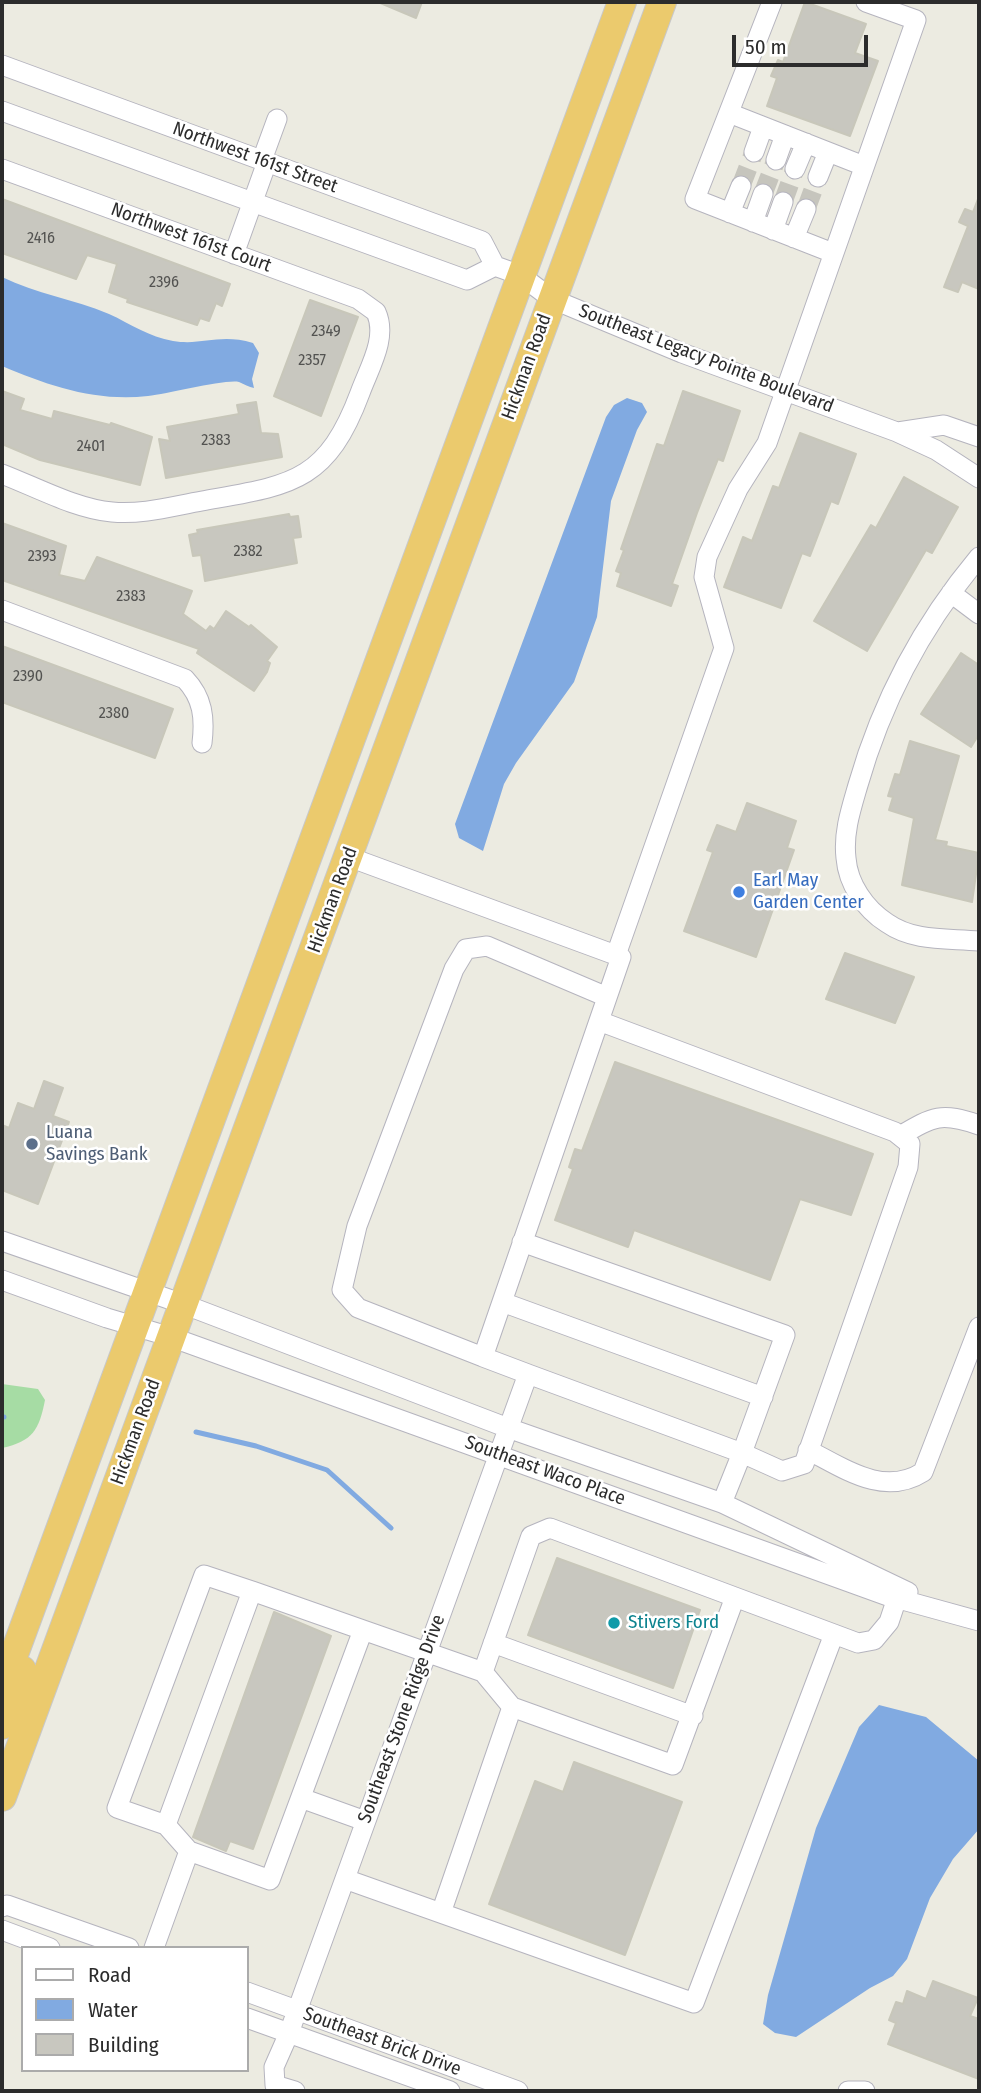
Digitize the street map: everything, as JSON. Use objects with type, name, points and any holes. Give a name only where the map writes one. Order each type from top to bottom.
[{"type":"highway","name":"Hickman Road","points":[[2,1797],[171,1337],[165,1298],[508,271],[622,2]]},
{"type":"highway","name":"Hickman Road","points":[[2,1687],[134,1326],[165,1298],[349,857],[663,2]]},
{"type":"highway","points":[[2,1725],[42,1605],[35,1596]]},
{"type":"street","points":[[772,2],[695,200],[833,253]]},
{"type":"street","points":[[615,955],[724,648],[704,577],[708,557],[738,489],[766,443],[786,392],[916,20],[866,2]]},
{"type":"street","name":"Northwest 161st Street","points":[[2,65],[482,241],[508,271]]},
{"type":"street","points":[[2,111],[467,280],[508,271]]},
{"type":"street","points":[[729,113],[864,166]]},
{"type":"street","points":[[234,254],[253,202],[277,119]]},
{"type":"street","points":[[754,152],[763,127]]},
{"type":"street","points":[[776,160],[785,135]]},
{"type":"street","points":[[795,169],[806,143]]},
{"type":"street","points":[[818,177],[828,152]]},
{"type":"street","name":"Northwest 161st Court","points":[[2,169],[358,299],[376,312],[381,334],[349,424],[337,444],[321,462],[289,483],[156,509],[111,512],[2,474]]},
{"type":"street","points":[[730,213],[741,186]]},
{"type":"street","points":[[753,222],[764,194]]},
{"type":"street","points":[[773,230],[783,202]]},
{"type":"street","points":[[794,237],[806,209]]},
{"type":"street","name":"Southeast Legacy Pointe Boulevard","points":[[508,271],[552,299],[786,392],[897,432],[946,456],[979,478]]},
{"type":"street","name":"Southeast Legacy Pointe Boulevard","points":[[897,432],[944,425],[979,437]]},
{"type":"street","points":[[979,557],[951,593],[907,662],[884,710],[850,812],[845,843],[846,861],[859,897],[888,924],[925,938],[979,941]]},
{"type":"street","points":[[951,593],[979,614]]},
{"type":"street","points":[[2,610],[185,678],[195,690],[205,718],[202,743]]},
{"type":"street","points":[[349,857],[621,957],[483,1357]]},
{"type":"street","points":[[599,1021],[900,1136],[910,1144],[908,1167],[804,1464],[782,1471],[742,1453],[358,1308],[345,1297],[342,1290],[357,1226],[454,969],[466,948],[487,946],[607,997]]},
{"type":"street","points":[[900,1136],[933,1117],[946,1115],[979,1125]]},
{"type":"street","name":"Southeast Waco Place","points":[[2,1241],[165,1298],[508,1427],[722,1503],[956,1616]]},
{"type":"street","points":[[522,1242],[785,1335],[722,1503]]},
{"type":"street","name":"Southeast Waco Place","points":[[2,1280],[171,1337],[897,1598],[979,1621]]},
{"type":"street","points":[[502,1302],[763,1396]]},
{"type":"street","points":[[808,1450],[854,1474],[889,1485],[907,1482],[923,1472],[979,1326]]},
{"type":"street","name":"Southeast Stone Ridge Drive","points":[[295,2091],[275,2085],[274,2067],[289,2033],[528,1374]]},
{"type":"street","points":[[483,1671],[531,1536],[550,1528],[858,1643],[874,1640],[889,1622],[897,1598]]},
{"type":"street","points":[[363,1630],[270,1880],[189,1851],[166,1825],[117,1808],[204,1574],[483,1671],[513,1707],[673,1765],[735,1597]]},
{"type":"street","points":[[166,1825],[252,1591]]},
{"type":"street","points":[[345,1879],[694,2003],[834,1633]]},
{"type":"street","points":[[493,1643],[693,1716]]},
{"type":"street","points":[[442,1913],[513,1707]]},
{"type":"street","points":[[301,1798],[365,1821]]},
{"type":"street","points":[[156,1946],[189,1851]]},
{"type":"street","points":[[2,1907],[7,1905],[123,1946]]},
{"type":"street","points":[[2,1930],[45,1946]]},
{"type":"street","name":"Southeast Brick Drive","points":[[248,1992],[518,2091]]},
{"type":"street","name":"Southeast Brick Drive","points":[[248,2018],[450,2091]]},
{"type":"street","points":[[848,2091],[865,2091]]},
{"type":"green space","points":[[2,1384],[38,1389],[45,1400],[33,1433],[21,1442],[2,1448]]},
{"type":"water","points":[[2,277],[96,309],[164,339],[183,342],[230,339],[253,343],[259,353],[252,379],[254,388],[232,382],[148,396],[110,397],[55,386],[2,366]]},
{"type":"water","points":[[627,398],[642,403],[647,412],[637,430],[611,501],[597,617],[574,682],[504,784],[483,851],[459,838],[455,824],[606,417],[614,405]]},
{"type":"water","points":[[879,1705],[926,1717],[979,1761],[979,1829],[953,1859],[930,1898],[907,1959],[893,1976],[796,2037],[775,2033],[763,2024],[768,1995],[816,1828],[859,1727]]},
{"type":"building","points":[[378,2],[422,2],[416,18]]},
{"type":"building","points":[[805,2],[866,24],[855,53],[878,61],[850,136],[767,106],[777,78],[771,76],[778,60],[783,62]]},
{"type":"building","points":[[2,199],[230,284],[222,306],[216,303],[209,321],[200,318],[197,325],[127,302],[128,299],[109,292],[117,264],[87,255],[76,279],[2,253]]},
{"type":"building","points":[[978,199],[979,289],[962,282],[958,292],[944,287],[968,226],[959,222],[965,209],[973,212]]},
{"type":"building","points":[[310,300],[358,317],[321,416],[274,396]]},
{"type":"building","points":[[2,391],[24,399],[20,410],[52,419],[54,411],[110,425],[111,423],[152,437],[140,485],[40,460],[2,444]]},
{"type":"building","points":[[683,391],[740,411],[723,461],[718,459],[697,513],[672,584],[678,586],[671,606],[617,586],[621,573],[616,571],[657,444],[664,446]]},
{"type":"building","points":[[256,402],[261,433],[278,434],[282,457],[166,478],[159,439],[170,441],[167,427],[239,414],[237,405]]},
{"type":"building","points":[[800,433],[856,454],[838,504],[831,501],[810,556],[802,553],[781,608],[724,587],[743,537],[752,541],[773,486],[779,488]]},
{"type":"building","points":[[904,477],[958,507],[932,553],[926,550],[867,651],[814,621],[871,525],[876,528]]},
{"type":"building","points":[[289,514],[290,517],[298,516],[301,537],[293,538],[297,563],[205,581],[201,555],[193,556],[189,535],[198,533],[197,530]]},
{"type":"building","points":[[2,523],[66,546],[59,575],[85,581],[97,557],[192,591],[183,614],[206,631],[210,626],[214,629],[226,611],[249,627],[251,625],[277,647],[267,661],[270,663],[267,672],[254,691],[197,653],[199,649],[2,580]]},
{"type":"building","points":[[2,646],[173,709],[155,758],[2,702]]},
{"type":"building","points":[[961,653],[979,665],[979,734],[971,747],[921,714]]},
{"type":"building","points":[[910,741],[959,756],[935,840],[947,842],[946,846],[979,853],[972,902],[902,885],[914,818],[889,810],[893,797],[888,796],[895,774],[900,775]]},
{"type":"building","name":"Earl May Garden Center","points":[[747,803],[796,821],[787,848],[794,850],[756,957],[684,931],[713,852],[707,850],[717,825],[736,832]]},
{"type":"building","points":[[845,953],[914,977],[895,1023],[826,999]]},
{"type":"building","points":[[615,1062],[873,1154],[851,1215],[800,1199],[770,1280],[634,1230],[628,1247],[555,1220],[573,1169],[569,1167],[575,1149],[582,1151]]},
{"type":"building","name":"Luana Savings Bank","points":[[44,1081],[63,1088],[53,1116],[69,1122],[38,1204],[2,1190],[2,1125],[9,1128],[18,1103],[34,1109]]},
{"type":"building","name":"Stivers Ford","points":[[557,1558],[700,1610],[673,1688],[528,1635]]},
{"type":"building","points":[[274,1612],[331,1636],[253,1849],[230,1841],[226,1851],[193,1837]]},
{"type":"building","points":[[574,1762],[682,1802],[625,1955],[489,1904],[535,1781],[563,1792]]},
{"type":"building","points":[[933,1981],[978,1998],[970,2016],[979,2019],[979,2079],[888,2044],[896,2023],[889,2020],[896,2002],[903,2004],[907,1991],[926,1999]]},
{"type":"waterway","points":[[196,1432],[256,1446],[327,1470],[391,1528]]},
{"type":"tunnel","points":[[741,186],[754,152]]},
{"type":"tunnel","points":[[763,194],[776,160]]},
{"type":"tunnel","points":[[783,202],[795,169]]},
{"type":"tunnel","points":[[806,209],[818,177]]},
{"type":"place","name":"Earl May Garden Center","points":[[739,892]]},
{"type":"place","name":"Luana Savings Bank","points":[[32,1144]]},
{"type":"place","name":"Stivers Ford","points":[[614,1623]]}]
